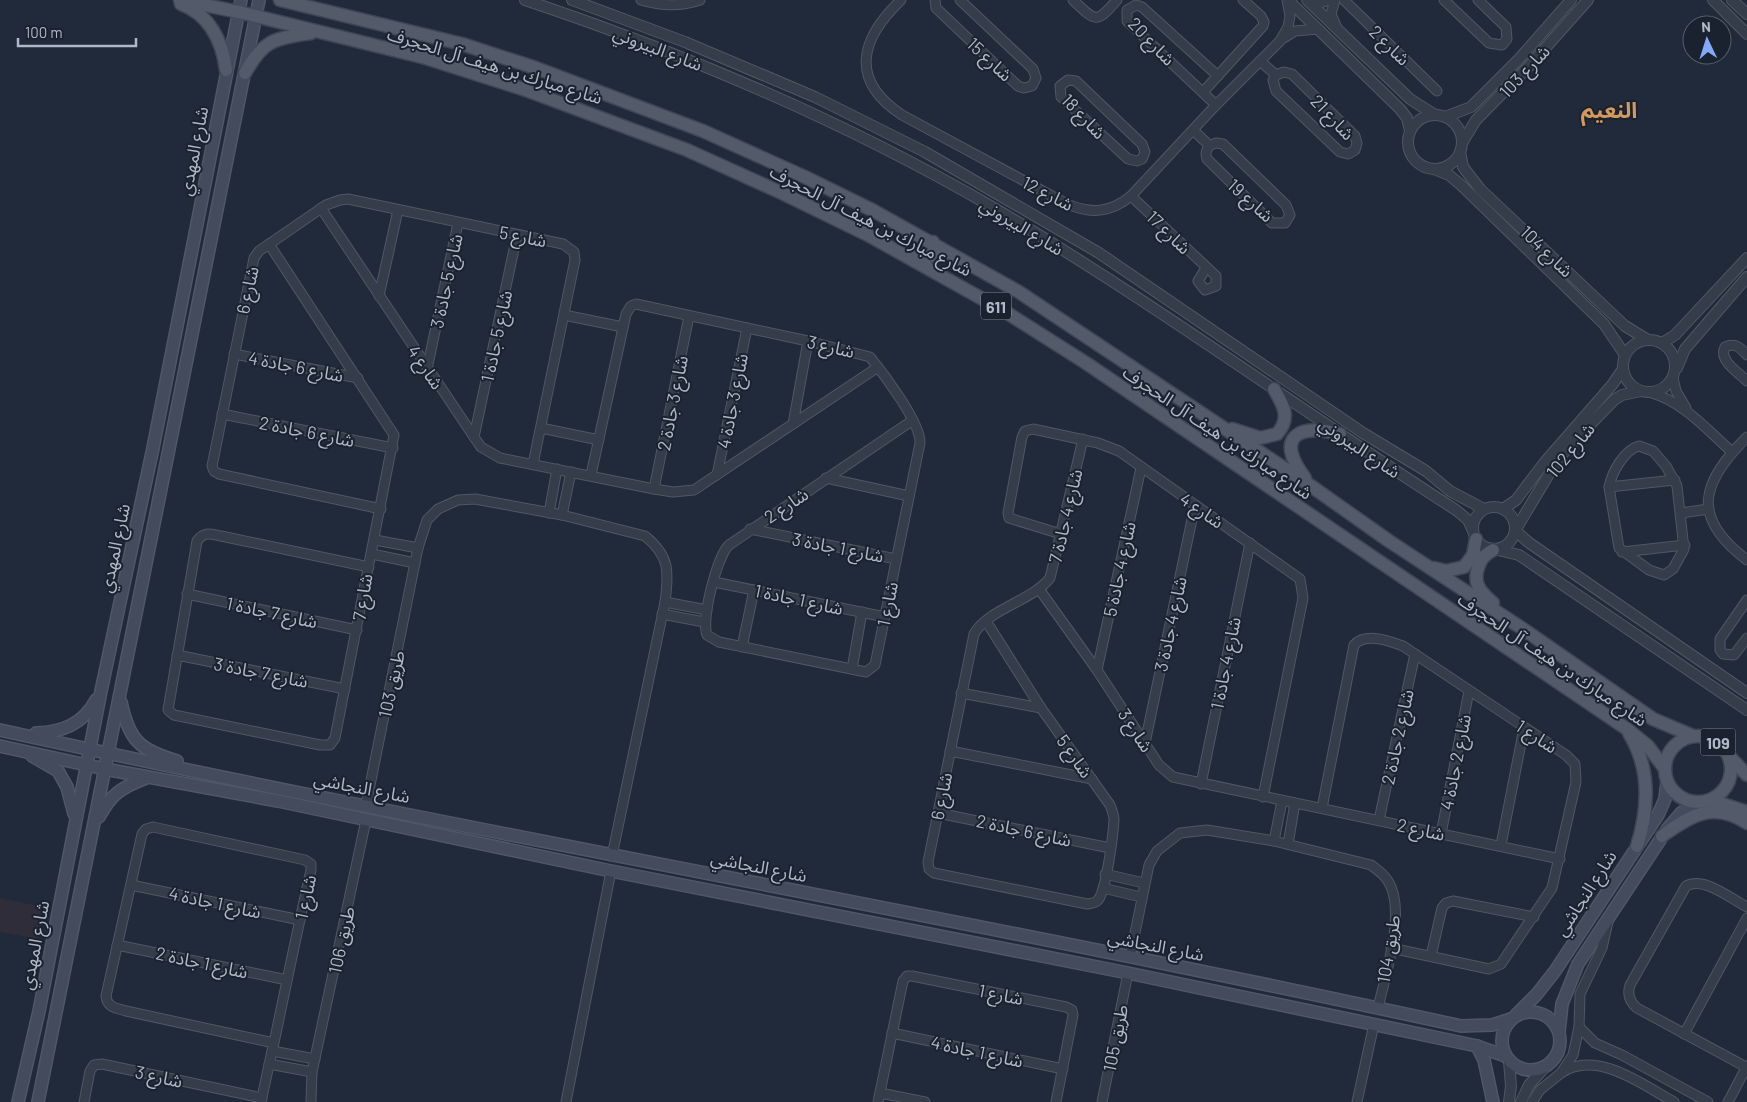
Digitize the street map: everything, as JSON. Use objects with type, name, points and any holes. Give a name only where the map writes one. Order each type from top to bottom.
[{"type":"main road","points":[[172,0],[202,16],[215,32],[224,50],[226,70]]},
{"type":"main road","name":"شارع مبارك بن هيف آل الحجرف","points":[[180,0],[240,6],[256,16],[426,58],[601,117],[687,150],[784,194],[863,233],[938,273],[1042,335],[1627,729],[1648,746],[1666,775]]},
{"type":"main road","name":"شارع المهدي","points":[[38,1102],[259,0]]},
{"type":"main road","name":"شارع مبارك بن هيف آل الحجرف","points":[[280,0],[462,44],[536,68],[703,131],[806,177],[933,242],[1019,292],[1311,486],[1388,541],[1523,629],[1653,719],[1693,736]]},
{"type":"main road","points":[[310,0],[360,19]]},
{"type":"main road","name":"شارع المهدي","points":[[18,1102],[39,1011],[74,823],[156,435],[240,6]]},
{"type":"main road","points":[[245,73],[256,54],[266,44],[282,38],[317,32]]},
{"type":"main road","points":[[863,233],[926,258],[934,253],[933,242]]},
{"type":"main road","points":[[1042,335],[1040,329],[1042,321],[1050,317],[1062,321]]},
{"type":"main road","points":[[1216,423],[1260,438],[1269,438],[1277,434],[1286,418],[1285,408],[1274,389]]},
{"type":"main road","points":[[1311,486],[1292,458],[1291,444],[1296,437],[1310,429],[1340,434]]},
{"type":"main road","points":[[156,435],[160,451],[167,455]]},
{"type":"main road","points":[[144,487],[153,490],[157,505]]},
{"type":"main road","points":[[1388,541],[1435,568],[1446,571],[1464,568],[1473,555],[1474,535]]},
{"type":"main road","points":[[1495,550],[1482,558],[1475,575],[1477,585],[1482,594],[1523,629]]},
{"type":"main road","points":[[19,734],[52,733],[67,729],[80,721],[90,711],[101,691]]},
{"type":"main road","points":[[119,696],[127,727],[137,743],[154,754],[212,774]]},
{"type":"main road","points":[[1627,729],[1640,758],[1645,778],[1645,812],[1637,846]]},
{"type":"main road","name":"شارع النجاشي","points":[[0,730],[108,754],[612,856],[1130,957],[1461,1026],[1492,1025],[1514,1017],[1546,983],[1662,807],[1666,775]]},
{"type":"main road","name":"109","points":[[1666,775],[1671,750],[1681,741],[1693,736],[1706,737],[1718,742],[1730,757],[1732,770],[1729,783],[1722,793],[1704,801]]},
{"type":"main road","name":"شارع النجاشي","points":[[0,746],[147,778],[278,801],[610,871],[1128,973],[1374,1024],[1477,1046],[1507,1059]]},
{"type":"main road","points":[[24,751],[58,771],[71,800],[74,823]]},
{"type":"main road","points":[[1730,757],[1747,775]]},
{"type":"main road","points":[[1666,775],[1679,796],[1747,812]]},
{"type":"main road","points":[[94,825],[111,797],[121,789],[147,778]]},
{"type":"main road","name":"شارع النجاشي","points":[[1559,1032],[1562,1004],[1572,977],[1609,917],[1662,836],[1681,813],[1704,801]]},
{"type":"main road","points":[[1662,836],[1685,821],[1709,812],[1730,814],[1747,823]]},
{"type":"main road","points":[[496,847],[500,841],[498,832]]},
{"type":"main road","points":[[522,852],[520,846],[526,838]]},
{"type":"main road","points":[[715,892],[722,886],[719,876]]},
{"type":"main road","points":[[739,897],[738,886],[743,881]]},
{"type":"main road","points":[[1266,1002],[1272,996],[1270,986]]},
{"type":"main road","points":[[1290,1007],[1288,998],[1293,990]]},
{"type":"main road","points":[[39,1011],[39,1020],[43,1026],[50,1026],[55,1022]]},
{"type":"main road","points":[[1529,1011],[1542,1014],[1553,1021],[1559,1032],[1558,1052],[1546,1066],[1526,1070],[1507,1059],[1501,1036],[1514,1017],[1529,1011]]},
{"type":"main road","points":[[31,1041],[40,1036],[47,1040],[46,1056]]},
{"type":"main road","points":[[1477,1046],[1484,1060],[1493,1102]]},
{"type":"street","name":"شارع البيروني","points":[[525,0],[593,23],[731,77],[872,142],[993,208],[1128,292],[1456,510],[1468,520],[1474,535]]},
{"type":"street","name":"شارع البيروني","points":[[572,0],[584,4],[598,4],[843,110],[925,152],[1099,253],[1363,433],[1427,472],[1450,491],[1484,509]]},
{"type":"street","points":[[641,0],[659,5],[677,5],[700,0]]},
{"type":"street","name":"شارع 12","points":[[901,0],[876,27],[870,39],[867,53],[870,83],[877,95],[887,105],[1058,200],[1081,210],[1108,210],[1120,205],[1156,171],[1216,105],[1280,41],[1295,31],[1318,29]]},
{"type":"street","name":"شارع 15","points":[[935,0],[936,8],[1018,86],[1024,88],[1032,86],[1036,78],[1033,69],[960,0]]},
{"type":"street","points":[[1073,0],[1088,14],[1098,18],[1117,0]]},
{"type":"street","points":[[1203,92],[1263,26],[1264,22],[1260,16],[1243,0]]},
{"type":"street","points":[[1288,0],[1400,109],[1407,118],[1410,130],[1408,144],[1412,156],[1422,165],[1434,168],[1445,167],[1454,161],[1461,147],[1460,132],[1454,123],[1410,99],[1309,0]]},
{"type":"street","name":"شارع 12","points":[[1280,41],[1288,27],[1290,16],[1288,0]]},
{"type":"street","points":[[1309,0],[1320,3],[1330,0]]},
{"type":"street","points":[[1335,0],[1332,14],[1337,28]]},
{"type":"street","name":"شارع 2","points":[[1344,0],[1436,91]]},
{"type":"street","points":[[1444,0],[1489,43],[1502,45],[1507,39],[1506,27],[1478,0]]},
{"type":"street","name":"شارع 103","points":[[1440,116],[1471,108],[1519,59],[1571,0]]},
{"type":"street","name":"شارع 103","points":[[1461,147],[1476,120],[1531,64],[1588,0]]},
{"type":"street","points":[[1713,0],[1747,34]]},
{"type":"street","points":[[1732,0],[1747,14]]},
{"type":"street","points":[[578,18],[584,12],[584,4]]},
{"type":"street","points":[[593,23],[592,14],[598,4]]},
{"type":"street","name":"شارع 20","points":[[1216,105],[1127,21],[1126,13],[1129,8],[1136,5],[1142,7],[1218,76]]},
{"type":"street","name":"شارع 21","points":[[1260,61],[1276,75]]},
{"type":"street","name":"شارع 21","points":[[1284,72],[1292,74],[1355,136],[1358,142],[1355,150],[1344,154],[1333,145],[1274,87],[1273,80],[1276,75],[1284,72]]},
{"type":"street","name":"شارع 18","points":[[1068,80],[1076,81],[1142,144],[1145,152],[1142,159],[1137,161],[1128,159],[1061,97],[1059,89],[1062,83],[1068,80]]},
{"type":"street","points":[[1410,130],[1416,122],[1425,116],[1440,116]]},
{"type":"street","name":"شارع 19","points":[[1194,130],[1210,145]]},
{"type":"street","name":"شارع 19","points":[[1216,143],[1223,144],[1286,205],[1290,215],[1287,220],[1276,224],[1265,216],[1206,159],[1206,152],[1210,145],[1216,143]]},
{"type":"street","name":"شارع 104","points":[[1461,147],[1463,167],[1480,189],[1625,326],[1648,340]]},
{"type":"street","name":"شارع 18","points":[[1142,159],[1156,171]]},
{"type":"street","name":"شارع 104","points":[[1434,168],[1449,175],[1461,185],[1604,324],[1625,355]]},
{"type":"street","name":"شارع 17","points":[[1131,196],[1206,268]]},
{"type":"street","name":"شارع 5","points":[[269,244],[321,208],[332,202],[348,199],[563,244],[574,252],[575,260],[534,464]]},
{"type":"street","name":"شارع 4","points":[[321,208],[481,447],[491,454],[571,472]]},
{"type":"street","points":[[379,296],[398,210]]},
{"type":"street","name":"شارع 5 جادة 3","points":[[427,369],[458,223]]},
{"type":"street","name":"شارع 5 جادة 1","points":[[474,436],[518,235]]},
{"type":"street","name":"شارع 6","points":[[369,567],[375,540],[393,448],[392,430],[269,244],[259,251],[254,258],[212,466],[214,471],[381,509]]},
{"type":"street","points":[[1662,343],[1675,335],[1747,258]]},
{"type":"street","points":[[1652,393],[1661,390],[1675,375],[1679,358],[1685,349],[1747,277]]},
{"type":"street","points":[[1128,292],[1136,290],[1137,280]]},
{"type":"street","points":[[1146,304],[1147,296],[1156,292]]},
{"type":"street","name":"شارع 3","points":[[571,472],[654,489],[688,492],[717,475],[878,367],[864,354],[636,304],[628,308],[623,327],[592,475]]},
{"type":"street","points":[[564,315],[623,327]]},
{"type":"street","name":"شارع 3 جادة 2","points":[[654,489],[689,316]]},
{"type":"street","name":"شارع 3 جادة 4","points":[[717,475],[747,328]]},
{"type":"street","points":[[1691,414],[1676,391],[1676,360],[1671,350],[1662,343],[1648,340],[1630,347],[1625,355],[1623,369],[1626,379],[1632,386],[1641,392],[1652,393],[1672,400],[1691,414],[1732,452]]},
{"type":"street","points":[[793,424],[808,341]]},
{"type":"street","points":[[1747,355],[1734,345],[1726,346],[1723,352],[1725,360],[1747,381]]},
{"type":"street","name":"شارع 6 جادة 4","points":[[234,354],[358,378]]},
{"type":"street","name":"شارع 1","points":[[704,622],[707,634],[712,639],[742,647],[866,672],[875,665],[920,443],[920,436],[913,420],[878,367]]},
{"type":"street","name":"شارع 102","points":[[1503,508],[1516,500],[1561,442],[1612,385],[1623,369]]},
{"type":"street","name":"شارع 102","points":[[1516,530],[1530,502],[1558,459],[1576,438],[1614,400],[1622,395],[1641,392]]},
{"type":"street","name":"شارع 6 جادة 2","points":[[222,414],[393,448]]},
{"type":"street","name":"شارع 2","points":[[704,622],[724,550],[750,529],[913,420]]},
{"type":"street","points":[[541,428],[599,440]]},
{"type":"street","name":"شارع 4","points":[[1061,534],[1009,518],[1022,436],[1025,431],[1033,429],[1083,440],[1119,452],[1296,574],[1303,586],[1303,598],[1263,797]]},
{"type":"street","points":[[1746,558],[1725,542],[1715,529],[1709,509],[1709,488],[1714,476],[1732,452],[1747,437]]},
{"type":"street","name":"شارع 4 جادة 7","points":[[1039,589],[1050,578],[1083,440]]},
{"type":"street","points":[[1640,446],[1644,446],[1652,451],[1674,480],[1685,545],[1673,569],[1664,575],[1649,570],[1622,552],[1617,543],[1610,487],[1614,472],[1621,462],[1635,447],[1640,446]]},
{"type":"street","name":"شارع 4 جادة 5","points":[[1097,670],[1141,468]]},
{"type":"street","points":[[548,513],[557,469]]},
{"type":"street","points":[[562,515],[571,472]]},
{"type":"street","points":[[826,478],[909,496]]},
{"type":"street","points":[[1610,487],[1674,480]]},
{"type":"street","name":"طريق 103","points":[[366,805],[418,548],[427,520],[438,509],[452,501],[475,498],[562,515],[628,530],[645,536],[656,544],[668,566],[665,602],[612,856]]},
{"type":"street","name":"شارع 4 جادة 3","points":[[1145,743],[1195,505]]},
{"type":"street","points":[[1495,550],[1506,546],[1513,540],[1516,530],[1513,517],[1503,508],[1490,507],[1484,509],[1478,515],[1474,535],[1480,544],[1495,550],[1519,555],[1747,710]]},
{"type":"street","points":[[1681,513],[1709,509]]},
{"type":"street","name":"شارع 1 جادة 3","points":[[750,529],[896,558]]},
{"type":"street","points":[[1516,530],[1528,542],[1747,693]]},
{"type":"street","name":"شارع 7","points":[[206,533],[369,567],[335,738],[330,745],[320,745],[174,715],[168,710],[187,594],[197,541],[206,533]]},
{"type":"street","points":[[375,540],[418,548]]},
{"type":"street","name":"شارع 4 جادة 1","points":[[1201,784],[1250,542]]},
{"type":"street","points":[[1622,552],[1685,545]]},
{"type":"street","points":[[372,554],[415,563]]},
{"type":"street","points":[[1568,588],[1576,583],[1577,576]]},
{"type":"street","name":"شارع 1 جادة 1","points":[[714,582],[885,617]]},
{"type":"street","points":[[1580,596],[1579,588],[1581,585],[1589,584]]},
{"type":"street","name":"شارع 6","points":[[1039,589],[986,621],[974,634],[928,862],[929,869],[934,873],[1088,904],[1095,903]]},
{"type":"street","name":"شارع 3","points":[[1039,589],[1097,670],[1159,765],[1172,777],[1282,800]]},
{"type":"street","points":[[742,647],[754,590]]},
{"type":"street","name":"شارع 7 جادة 1","points":[[187,594],[357,630]]},
{"type":"street","points":[[1747,600],[1720,639],[1720,650],[1723,654],[1734,655],[1747,638]]},
{"type":"street","points":[[665,602],[707,610]]},
{"type":"street","points":[[852,669],[862,612]]},
{"type":"street","points":[[662,614],[704,622]]},
{"type":"street","name":"شارع 5","points":[[986,621],[1042,708],[1110,805],[1114,818],[1110,848],[1103,888],[1100,898],[1095,903]]},
{"type":"street","name":"شارع 1","points":[[1322,808],[1354,645],[1361,640],[1371,638],[1391,642],[1415,654],[1566,755],[1575,764],[1577,771],[1560,859],[1552,888],[1501,964],[1489,969],[1391,948]]},
{"type":"street","name":"شارع 2 جادة 2","points":[[1380,820],[1415,654]]},
{"type":"street","name":"شارع 7 جادة 3","points":[[177,655],[345,689]]},
{"type":"street","name":"شارع 2 جادة 4","points":[[1441,834],[1469,691]]},
{"type":"street","points":[[961,693],[1042,708]]},
{"type":"street","points":[[1501,846],[1524,728]]},
{"type":"street","points":[[950,751],[1092,779]]},
{"type":"street","points":[[1274,841],[1282,800]]},
{"type":"street","name":"شارع 2","points":[[1282,800],[1560,859]]},
{"type":"street","points":[[1288,844],[1295,803]]},
{"type":"street","name":"شارع 6 جادة 2","points":[[938,813],[1110,848]]},
{"type":"street","name":"طريق 106","points":[[311,1102],[312,1072],[366,820]]},
{"type":"street","name":"شارع 1","points":[[153,827],[305,860],[310,864],[311,870],[300,920],[273,1047],[111,1007],[107,1002],[106,996],[130,885],[142,834],[146,828],[153,827]]},
{"type":"street","name":"طريق 104","points":[[1130,957],[1144,883],[1149,865],[1157,851],[1180,833],[1207,830],[1274,841],[1360,861],[1382,872],[1389,882],[1395,903],[1391,948],[1378,1008]]},
{"type":"street","points":[[566,1102],[610,871]]},
{"type":"street","points":[[1105,874],[1144,883]]},
{"type":"street","points":[[1728,1102],[1747,1067],[1634,1006],[1629,996],[1630,985],[1686,886],[1694,883],[1702,884],[1747,907]]},
{"type":"street","name":"شارع 1 جادة 4","points":[[130,885],[300,920]]},
{"type":"street","points":[[1103,888],[1141,897]]},
{"type":"street","points":[[1431,956],[1442,908],[1446,903],[1453,901],[1534,917]]},
{"type":"street","points":[[1561,1074],[1573,1055],[1578,1028],[1580,994],[1602,948],[1609,917]]},
{"type":"street","points":[[1684,1034],[1747,918]]},
{"type":"street","name":"شارع 1 جادة 2","points":[[117,945],[287,980]]},
{"type":"street","name":"طريق 105","points":[[1102,1102],[1128,973]]},
{"type":"street","name":"شارع 1","points":[[879,1097],[903,981],[906,976],[1066,1007],[1072,1010],[1073,1014],[1056,1102]]},
{"type":"street","points":[[1357,1102],[1374,1024]]},
{"type":"street","points":[[1578,1028],[1595,1043],[1622,1055],[1708,1102]]},
{"type":"street","name":"شارع 1 جادة 4","points":[[892,1033],[1063,1069]]},
{"type":"street","points":[[262,1100],[273,1047],[315,1059]]},
{"type":"street","points":[[1507,1059],[1511,1086],[1509,1102]]},
{"type":"street","name":"شارع 3","points":[[84,1102],[90,1071],[94,1065],[102,1064],[262,1100]]},
{"type":"street","points":[[269,1064],[312,1072]]},
{"type":"street","points":[[1521,1102],[1529,1086],[1546,1066]]},
{"type":"street","points":[[1532,1102],[1540,1090],[1561,1074],[1567,1070],[1586,1066],[1606,1067],[1674,1102]]},
{"type":"street","points":[[879,1097],[925,1102]]},
{"type":"shaded area","points":[[0,898],[43,907],[38,939],[0,932]]},
{"type":"district","name":"النعيم","points":[[1609,109]]}]
